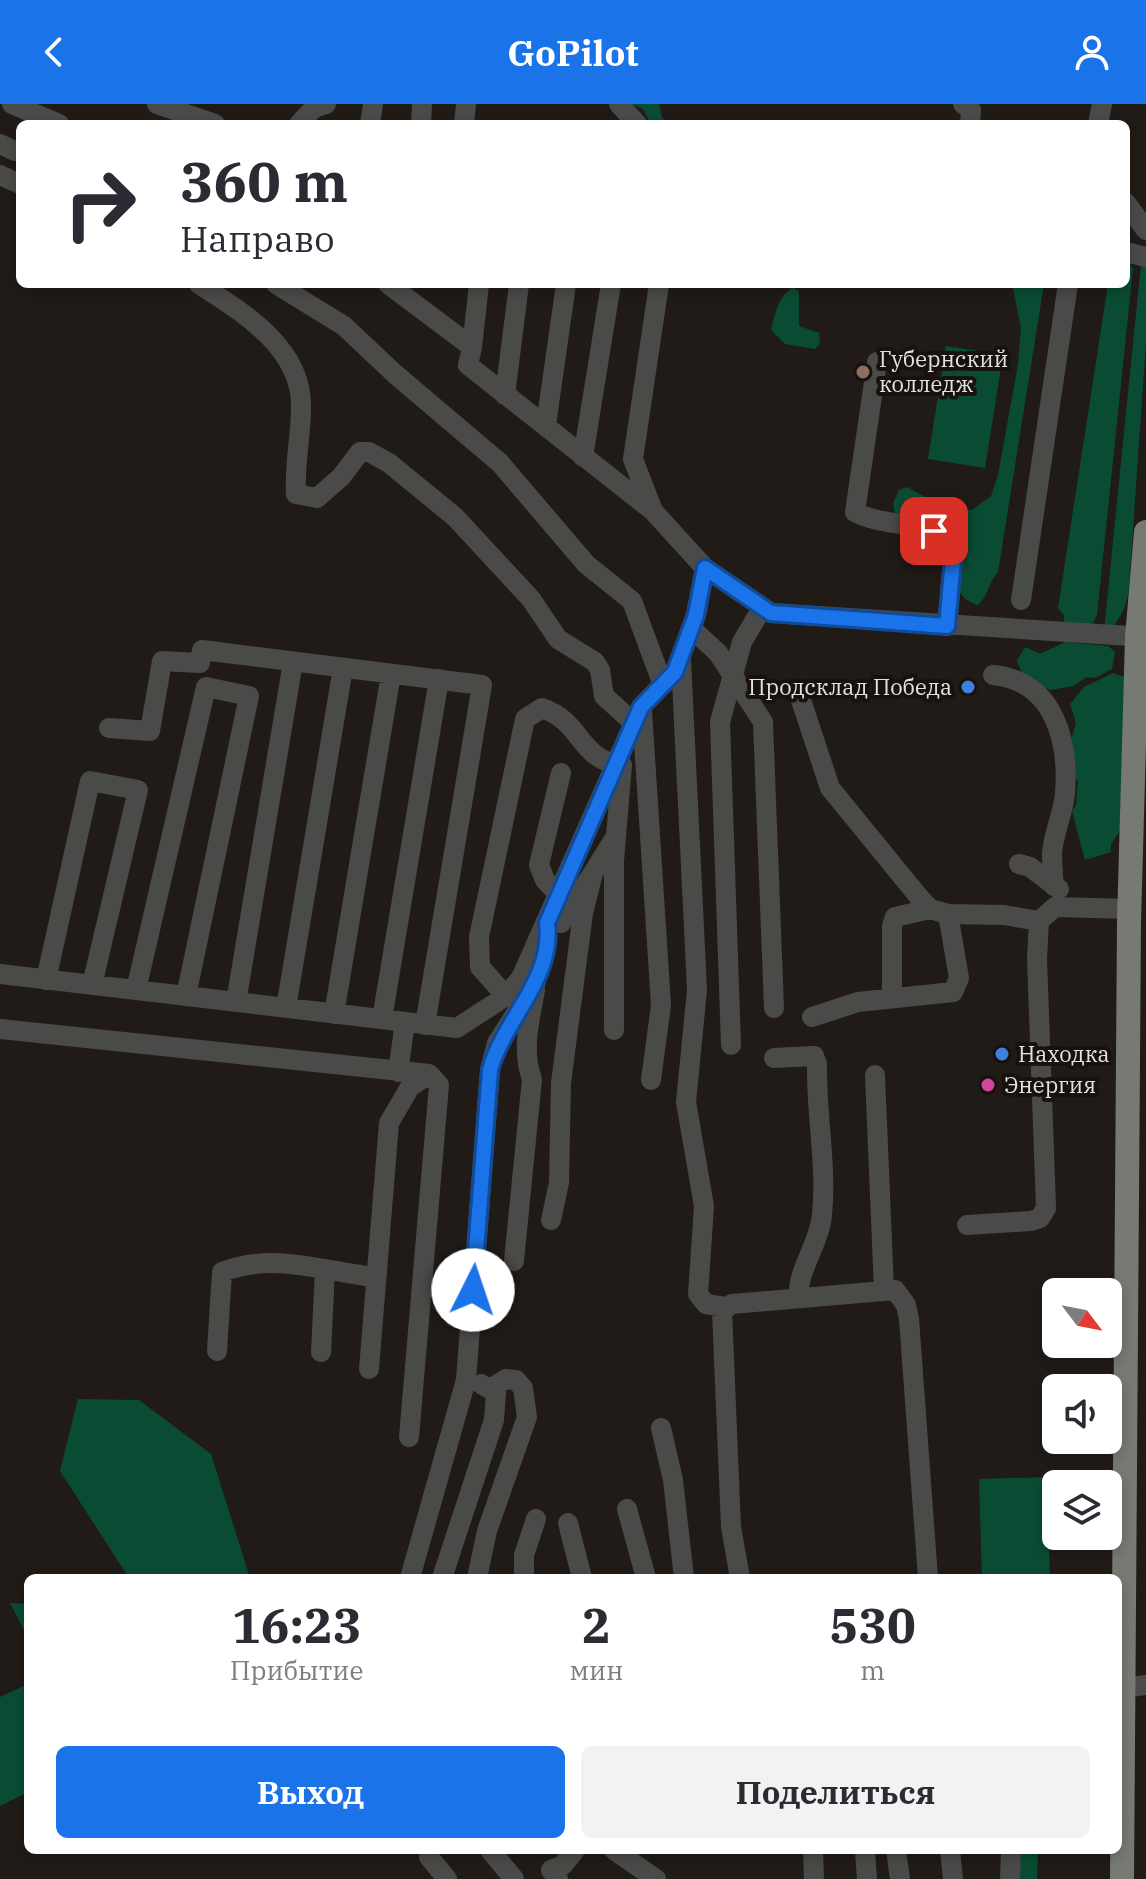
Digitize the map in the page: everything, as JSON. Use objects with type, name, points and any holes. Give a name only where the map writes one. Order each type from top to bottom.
[{"type":"main road","points":[[1122,1879],[1129,1688],[1136,1174],[1135,918],[1146,532]]},
{"type":"street","points":[[12,104],[50,120]]},
{"type":"street","points":[[157,104],[203,120]]},
{"type":"street","points":[[303,120],[314,108],[326,104]]},
{"type":"street","points":[[619,104],[633,120]]},
{"type":"street","points":[[963,104],[971,110],[970,120]]},
{"type":"street","points":[[1130,208],[1146,230]]},
{"type":"street","points":[[205,288],[247,315],[284,353],[299,388],[302,404],[296,494],[317,498],[341,477],[360,452],[369,452],[389,463],[455,517],[531,599],[558,639],[595,662],[603,680],[604,696],[638,715]]},
{"type":"street","points":[[282,288],[344,326],[395,374],[500,463],[586,564],[632,601],[663,685]]},
{"type":"street","points":[[401,288],[472,347]]},
{"type":"street","points":[[479,288],[468,365],[653,511],[705,568],[771,613],[1142,637]]},
{"type":"street","points":[[505,395],[518,288]]},
{"type":"street","points":[[546,425],[565,288]]},
{"type":"street","points":[[583,457],[610,288]]},
{"type":"street","points":[[653,511],[633,459],[658,288]]},
{"type":"street","points":[[1021,600],[1067,288]]},
{"type":"street","points":[[877,362],[855,512],[870,520],[934,531],[947,540],[953,560],[947,626]]},
{"type":"street","points":[[0,974],[457,1028],[506,996],[521,978],[638,715],[675,672],[691,628],[705,568]]},
{"type":"street","points":[[731,1045],[720,722],[734,681],[742,642],[762,608]]},
{"type":"street","points":[[691,628],[718,653],[763,722],[774,1008]]},
{"type":"street","points":[[109,728],[150,731],[162,661],[200,663],[202,650],[482,685],[415,1023],[398,1072]]},
{"type":"street","points":[[681,657],[697,990],[686,1102],[704,1206],[698,1294],[706,1304],[725,1307],[895,1290],[909,1319],[928,1574]]},
{"type":"street","points":[[236,1002],[293,662]]},
{"type":"street","points":[[286,1008],[343,668]]},
{"type":"street","points":[[334,1014],[391,674]]},
{"type":"street","points":[[993,675],[1008,677],[1035,692],[1061,727],[1065,793],[1054,841],[1054,886]]},
{"type":"street","points":[[382,1019],[439,679]]},
{"type":"street","points":[[136,990],[206,687],[249,696],[186,996]]},
{"type":"street","points":[[801,700],[830,788],[939,911],[962,991],[858,1002],[812,1017]]},
{"type":"street","points":[[506,996],[480,967],[479,937],[525,719],[542,708],[563,715],[591,755],[620,759]]},
{"type":"street","points":[[638,715],[661,1005],[651,1080]]},
{"type":"street","points":[[614,1030],[620,759]]},
{"type":"street","points":[[560,896],[545,880],[539,865],[561,773]]},
{"type":"street","points":[[46,980],[90,781],[138,790],[92,985]]},
{"type":"street","points":[[514,1261],[532,1079],[526,1063],[527,1036],[536,982],[550,945],[616,836]]},
{"type":"street","points":[[1019,864],[1030,867],[1075,906]]},
{"type":"street","points":[[551,1220],[561,1158],[561,1083],[583,913],[593,873]]},
{"type":"street","points":[[967,1225],[1031,1221],[1040,1218],[1046,1208],[1037,967],[1039,921],[1055,907],[1075,906],[1135,918]]},
{"type":"street","points":[[892,998],[892,926],[895,917],[939,911],[1004,915],[1039,921]]},
{"type":"street","points":[[547,923],[550,945]]},
{"type":"street","points":[[411,1574],[466,1380],[490,1070],[497,1043],[536,982]]},
{"type":"street","points":[[0,1029],[429,1074],[439,1085],[409,1437]]},
{"type":"street","points":[[774,1058],[805,1054],[814,1056],[817,1064],[823,1210],[820,1236],[797,1282],[799,1298]]},
{"type":"street","points":[[369,1369],[374,1277],[389,1123],[410,1087],[429,1074]]},
{"type":"street","points":[[875,1075],[884,1290]]},
{"type":"street","points":[[217,1351],[222,1272],[245,1263],[267,1266],[303,1262],[374,1277]]},
{"type":"street","points":[[321,1352],[325,1269]]},
{"type":"street","points":[[725,1307],[721,1318],[731,1527],[739,1574]]},
{"type":"street","points":[[478,1574],[487,1531],[527,1417],[523,1388],[516,1380],[506,1379],[490,1389]]},
{"type":"street","points":[[443,1574],[494,1420],[496,1393],[466,1380]]},
{"type":"street","points":[[661,1428],[673,1480],[684,1574]]},
{"type":"street","points":[[627,1509],[645,1574]]},
{"type":"street","points":[[524,1574],[524,1555],[536,1519]]},
{"type":"street","points":[[568,1523],[581,1574]]},
{"type":"street","points":[[493,1854],[514,1879]]},
{"type":"street","points":[[545,1854],[552,1876],[572,1854]]},
{"type":"street","points":[[620,1854],[656,1879]]},
{"type":"street","points":[[813,1854],[814,1879]]},
{"type":"street","points":[[865,1854],[867,1879]]},
{"type":"street","points":[[897,1854],[900,1879]]},
{"type":"street","points":[[950,1854],[953,1879]]},
{"type":"street","points":[[1010,1879],[1011,1854]]},
{"type":"street","points":[[429,1857],[447,1879]]},
{"type":"green space","points":[[632,104],[659,104],[665,120],[649,120],[643,109]]},
{"type":"green space","points":[[1130,264],[1133,268],[1097,615],[1089,630],[1064,627],[1064,615],[1058,608],[1107,288],[1130,288]]},
{"type":"green space","points":[[1141,264],[1146,265],[1146,342],[1129,587],[1121,615],[1110,630],[1104,631]]},
{"type":"green space","points":[[793,288],[799,291],[799,326],[819,333],[820,344],[815,349],[785,344],[771,330],[781,301]]},
{"type":"green space","points":[[1013,288],[1043,288],[998,572],[978,605],[961,594],[958,587],[959,540],[951,531],[895,517],[893,503],[899,490],[907,487],[947,508],[972,510],[991,496],[998,475],[1018,364],[1021,328]]},
{"type":"green space","points":[[946,346],[1003,355],[985,468],[928,459]]},
{"type":"green space","points":[[1065,642],[1108,646],[1115,652],[1112,669],[1095,678],[1086,677],[1074,686],[1050,690],[1021,671],[1017,661],[1025,647],[1040,654]]},
{"type":"green space","points":[[1113,673],[1124,677],[1120,831],[1111,844],[1111,852],[1085,860],[1072,811],[1076,805],[1078,781],[1072,773],[1070,744],[1076,723],[1070,704],[1084,687]]},
{"type":"green space","points":[[78,1399],[139,1400],[211,1454],[249,1574],[126,1574],[60,1471]]},
{"type":"green space","points":[[1042,1477],[1042,1550],[1049,1550],[1050,1574],[982,1574],[979,1479]]},
{"type":"green space","points":[[10,1603],[24,1604],[24,1630]]},
{"type":"green space","points":[[24,1686],[24,1794],[0,1806],[0,1697]]},
{"type":"green space","points":[[1017,1854],[1038,1854],[1037,1879],[1016,1879]]},
{"type":"place","name":"Губернский колледж","points":[[863,372]]},
{"type":"place","name":"Продсклад Победа","points":[[968,687]]},
{"type":"place","name":"Находка","points":[[1002,1054]]},
{"type":"place","name":"Энергия","points":[[988,1085]]},
{"type":"route","points":[[473,1290],[490,1070],[497,1043],[536,982],[550,945],[547,923],[641,707],[675,672],[696,615],[705,568],[771,613],[947,626],[952,550],[947,540],[934,531]]}]
